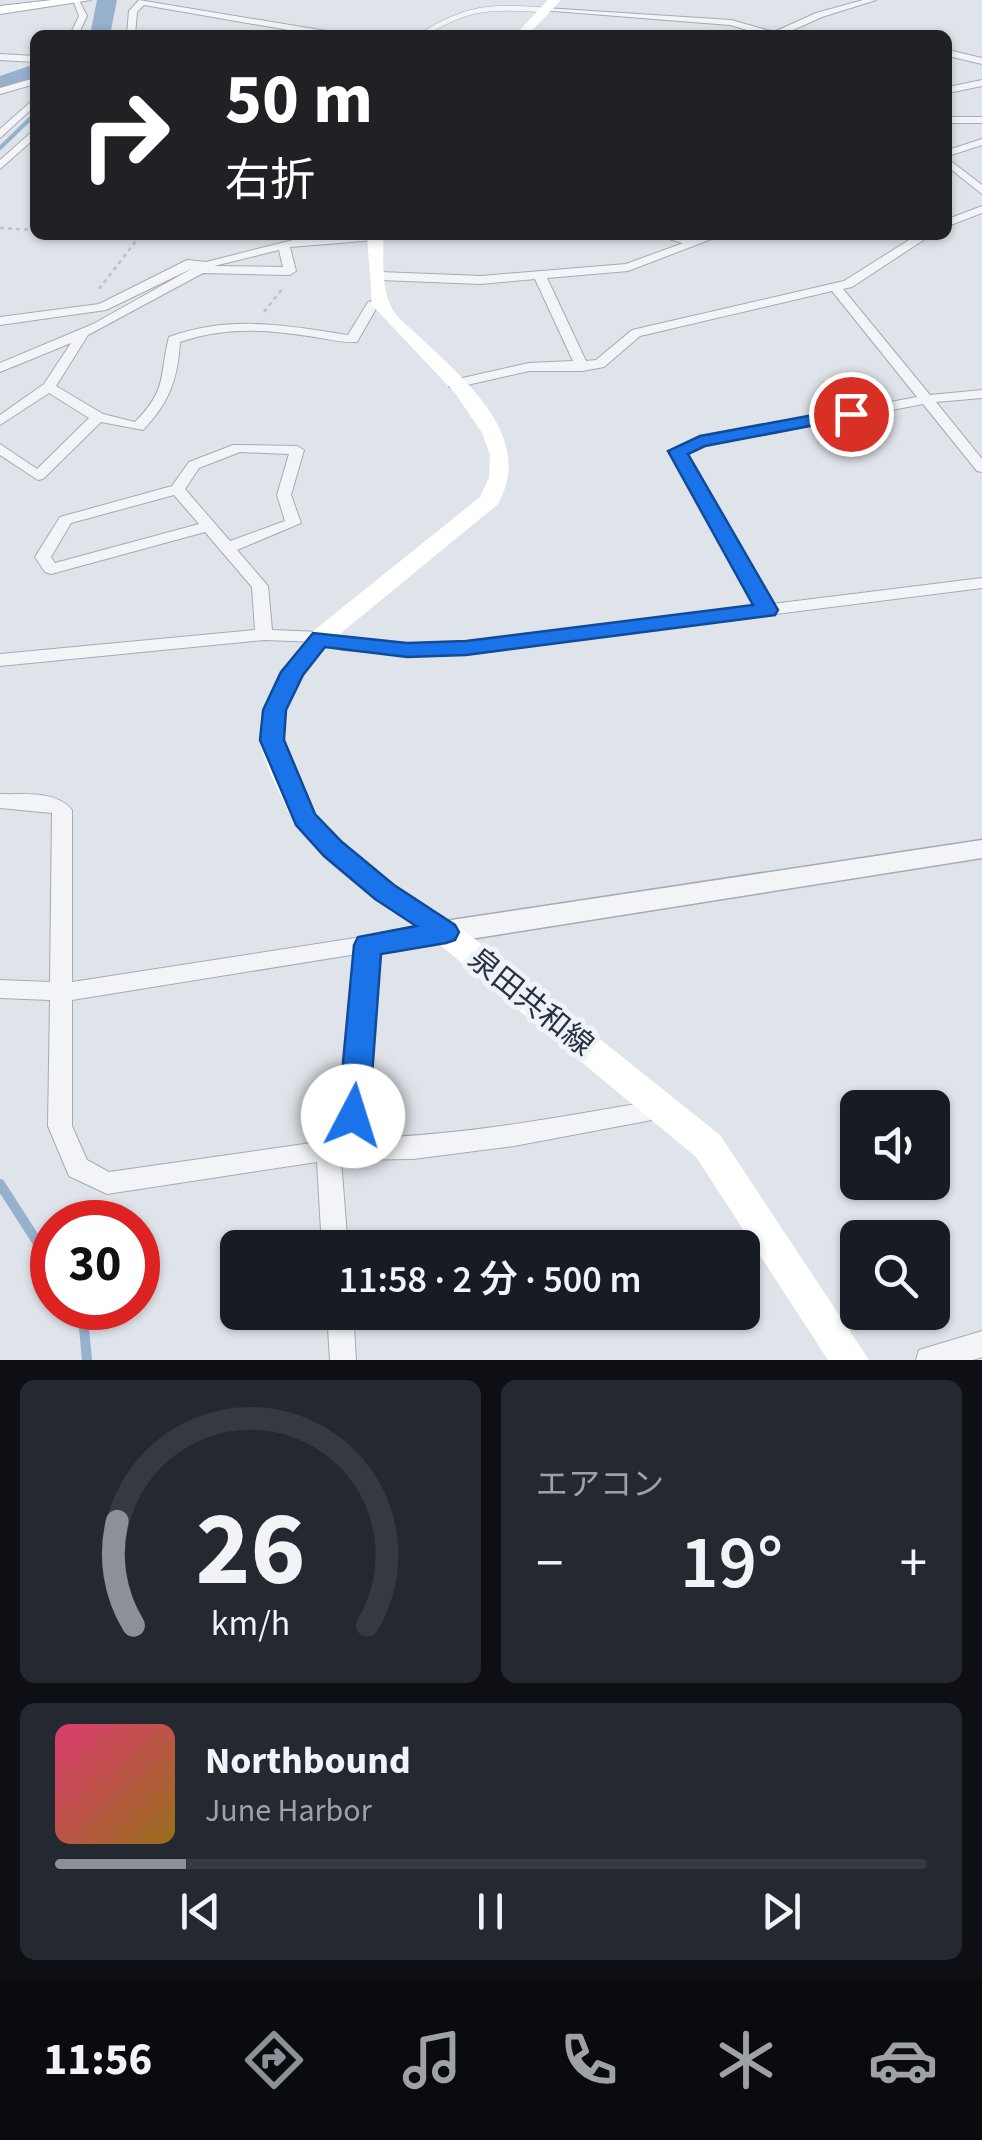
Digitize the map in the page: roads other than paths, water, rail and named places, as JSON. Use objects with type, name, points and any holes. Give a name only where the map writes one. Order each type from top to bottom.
[{"type":"main road","points":[[0,8],[44,0]]},
{"type":"main road","points":[[0,8],[85,0]]},
{"type":"main road","points":[[526,30],[550,5]]},
{"type":"main road","points":[[375,240],[380,289]]},
{"type":"main road","name":"泉田共和線","points":[[380,289],[498,443],[504,467],[500,484],[449,536],[321,638],[293,672],[274,710],[272,740],[282,772],[304,819],[333,849],[384,892],[446,932],[708,1146],[850,1360]]},
{"type":"street","points":[[785,30],[819,15],[872,0]]},
{"type":"street","points":[[76,1],[83,16],[76,30]]},
{"type":"street","points":[[131,30],[133,11],[144,1],[274,30]]},
{"type":"street","points":[[550,5],[731,23],[756,30]]},
{"type":"street","points":[[952,54],[982,61]]},
{"type":"street","points":[[0,57],[30,58]]},
{"type":"street","points":[[0,90],[30,82]]},
{"type":"street","points":[[952,89],[982,83]]},
{"type":"street","points":[[0,135],[30,105]]},
{"type":"street","points":[[952,120],[982,120]]},
{"type":"street","points":[[0,166],[30,137]]},
{"type":"street","points":[[952,152],[982,142]]},
{"type":"street","points":[[952,166],[982,192]]},
{"type":"street","points":[[952,221],[982,208]]},
{"type":"street","points":[[0,368],[84,332],[201,266],[284,244],[330,240]]},
{"type":"street","points":[[49,387],[98,418],[138,428],[160,406],[172,380],[174,340],[192,332],[255,324],[352,339],[380,289],[628,267],[699,240]]},
{"type":"street","points":[[454,384],[529,367],[582,368],[599,364],[636,333],[848,284],[916,240]]},
{"type":"street","points":[[0,322],[115,302],[178,266],[290,271],[284,244]]},
{"type":"street","points":[[540,276],[582,368]]},
{"type":"street","points":[[836,288],[982,468]]},
{"type":"street","points":[[0,421],[49,387],[84,332]]},
{"type":"street","points":[[767,610],[677,451],[700,442],[926,399],[982,394]]},
{"type":"street","points":[[0,448],[38,476],[98,418]]},
{"type":"street","points":[[208,526],[51,569],[42,556],[66,520],[176,489],[194,465],[238,448],[297,450],[284,495],[293,523],[227,548]]},
{"type":"street","points":[[176,489],[260,586],[264,634]]},
{"type":"street","points":[[0,660],[264,634],[407,650],[466,648],[982,582]]},
{"type":"street","points":[[0,801],[52,804],[62,810],[59,891],[64,992],[60,1126],[78,1168],[107,1183],[339,1150],[430,1146],[665,1109]]},
{"type":"street","points":[[0,989],[64,992],[982,849]]},
{"type":"street","points":[[336,1230],[339,1150],[368,945]]},
{"type":"street","points":[[341,1330],[343,1360]]},
{"type":"street","points":[[929,1360],[982,1344]]},
{"type":"lane","points":[[430,30],[460,10],[478,6],[550,5]]},
{"type":"lane","points":[[685,240],[692,242]]},
{"type":"waterway","points":[[100,30],[107,0]]},
{"type":"waterway","points":[[0,83],[30,73]]},
{"type":"waterway","points":[[0,148],[30,119]]},
{"type":"waterway","points":[[0,1184],[30,1231]]},
{"type":"waterway","points":[[84,1330],[87,1360]]}]
